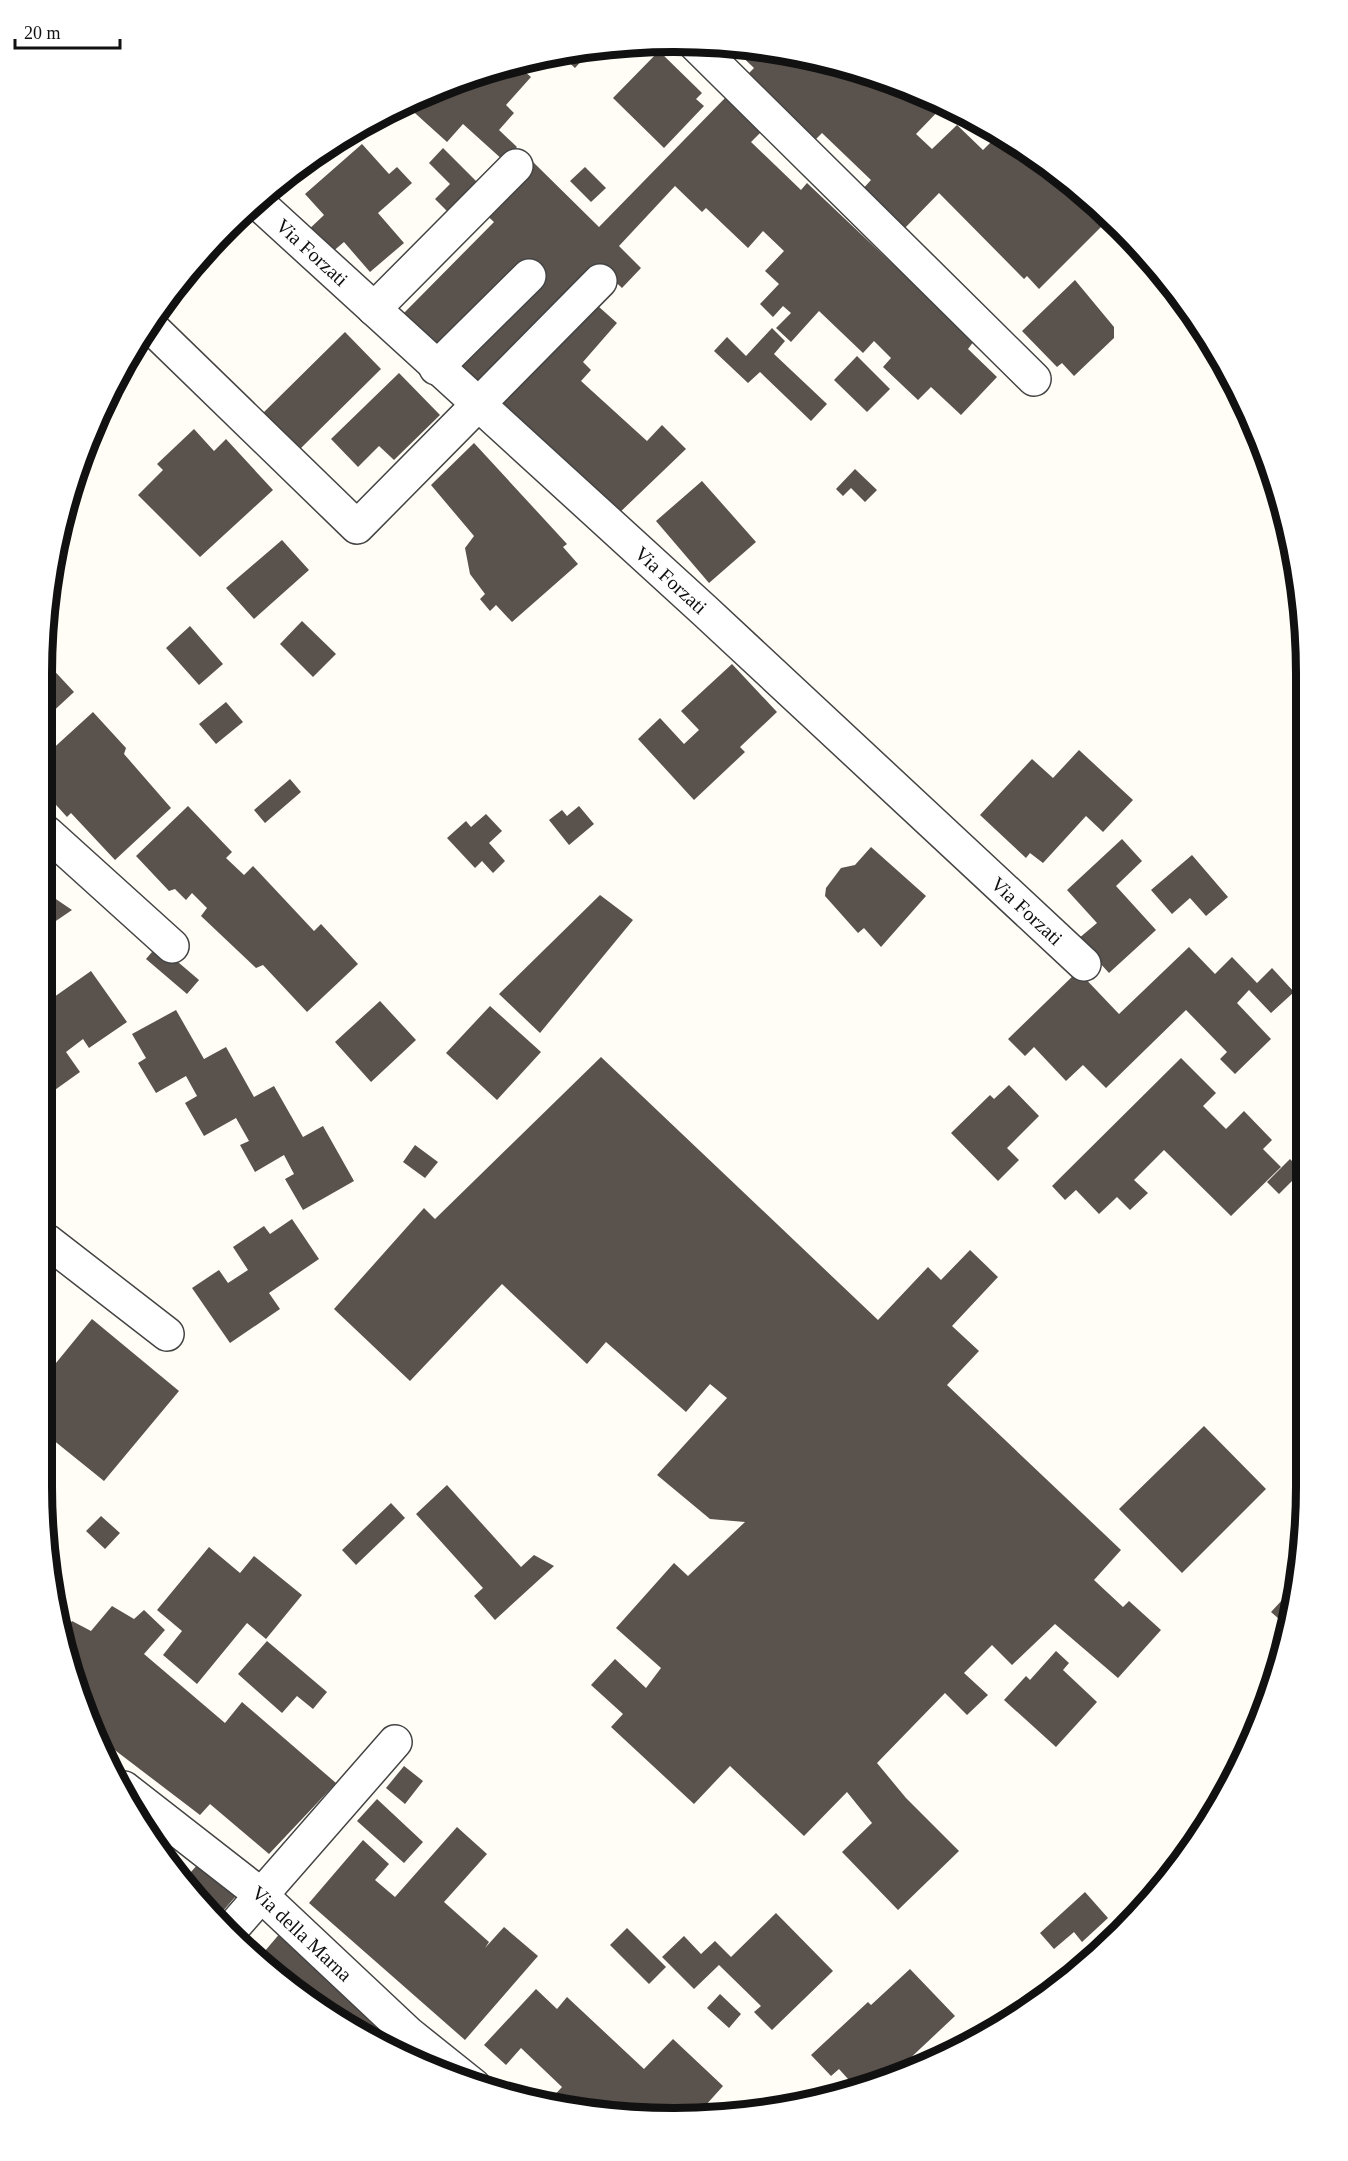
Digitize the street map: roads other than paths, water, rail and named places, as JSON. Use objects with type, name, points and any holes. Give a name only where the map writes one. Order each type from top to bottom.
[{"type":"street","points":[[705,53],[1034,379]]},
{"type":"street","points":[[374,309],[516,166]]},
{"type":"street","name":"Via Forzati","points":[[263,208],[1084,964]]},
{"type":"street","points":[[436,368],[529,276]]},
{"type":"street","points":[[156,331],[357,528],[600,281]]},
{"type":"street","points":[[52,838],[172,946]]},
{"type":"street","points":[[52,1245],[167,1334]]},
{"type":"street","points":[[234,1925],[395,1742]]},
{"type":"street","name":"Via della Marna","points":[[135,1797],[260,1894],[409,2034],[449,2066]]}]
